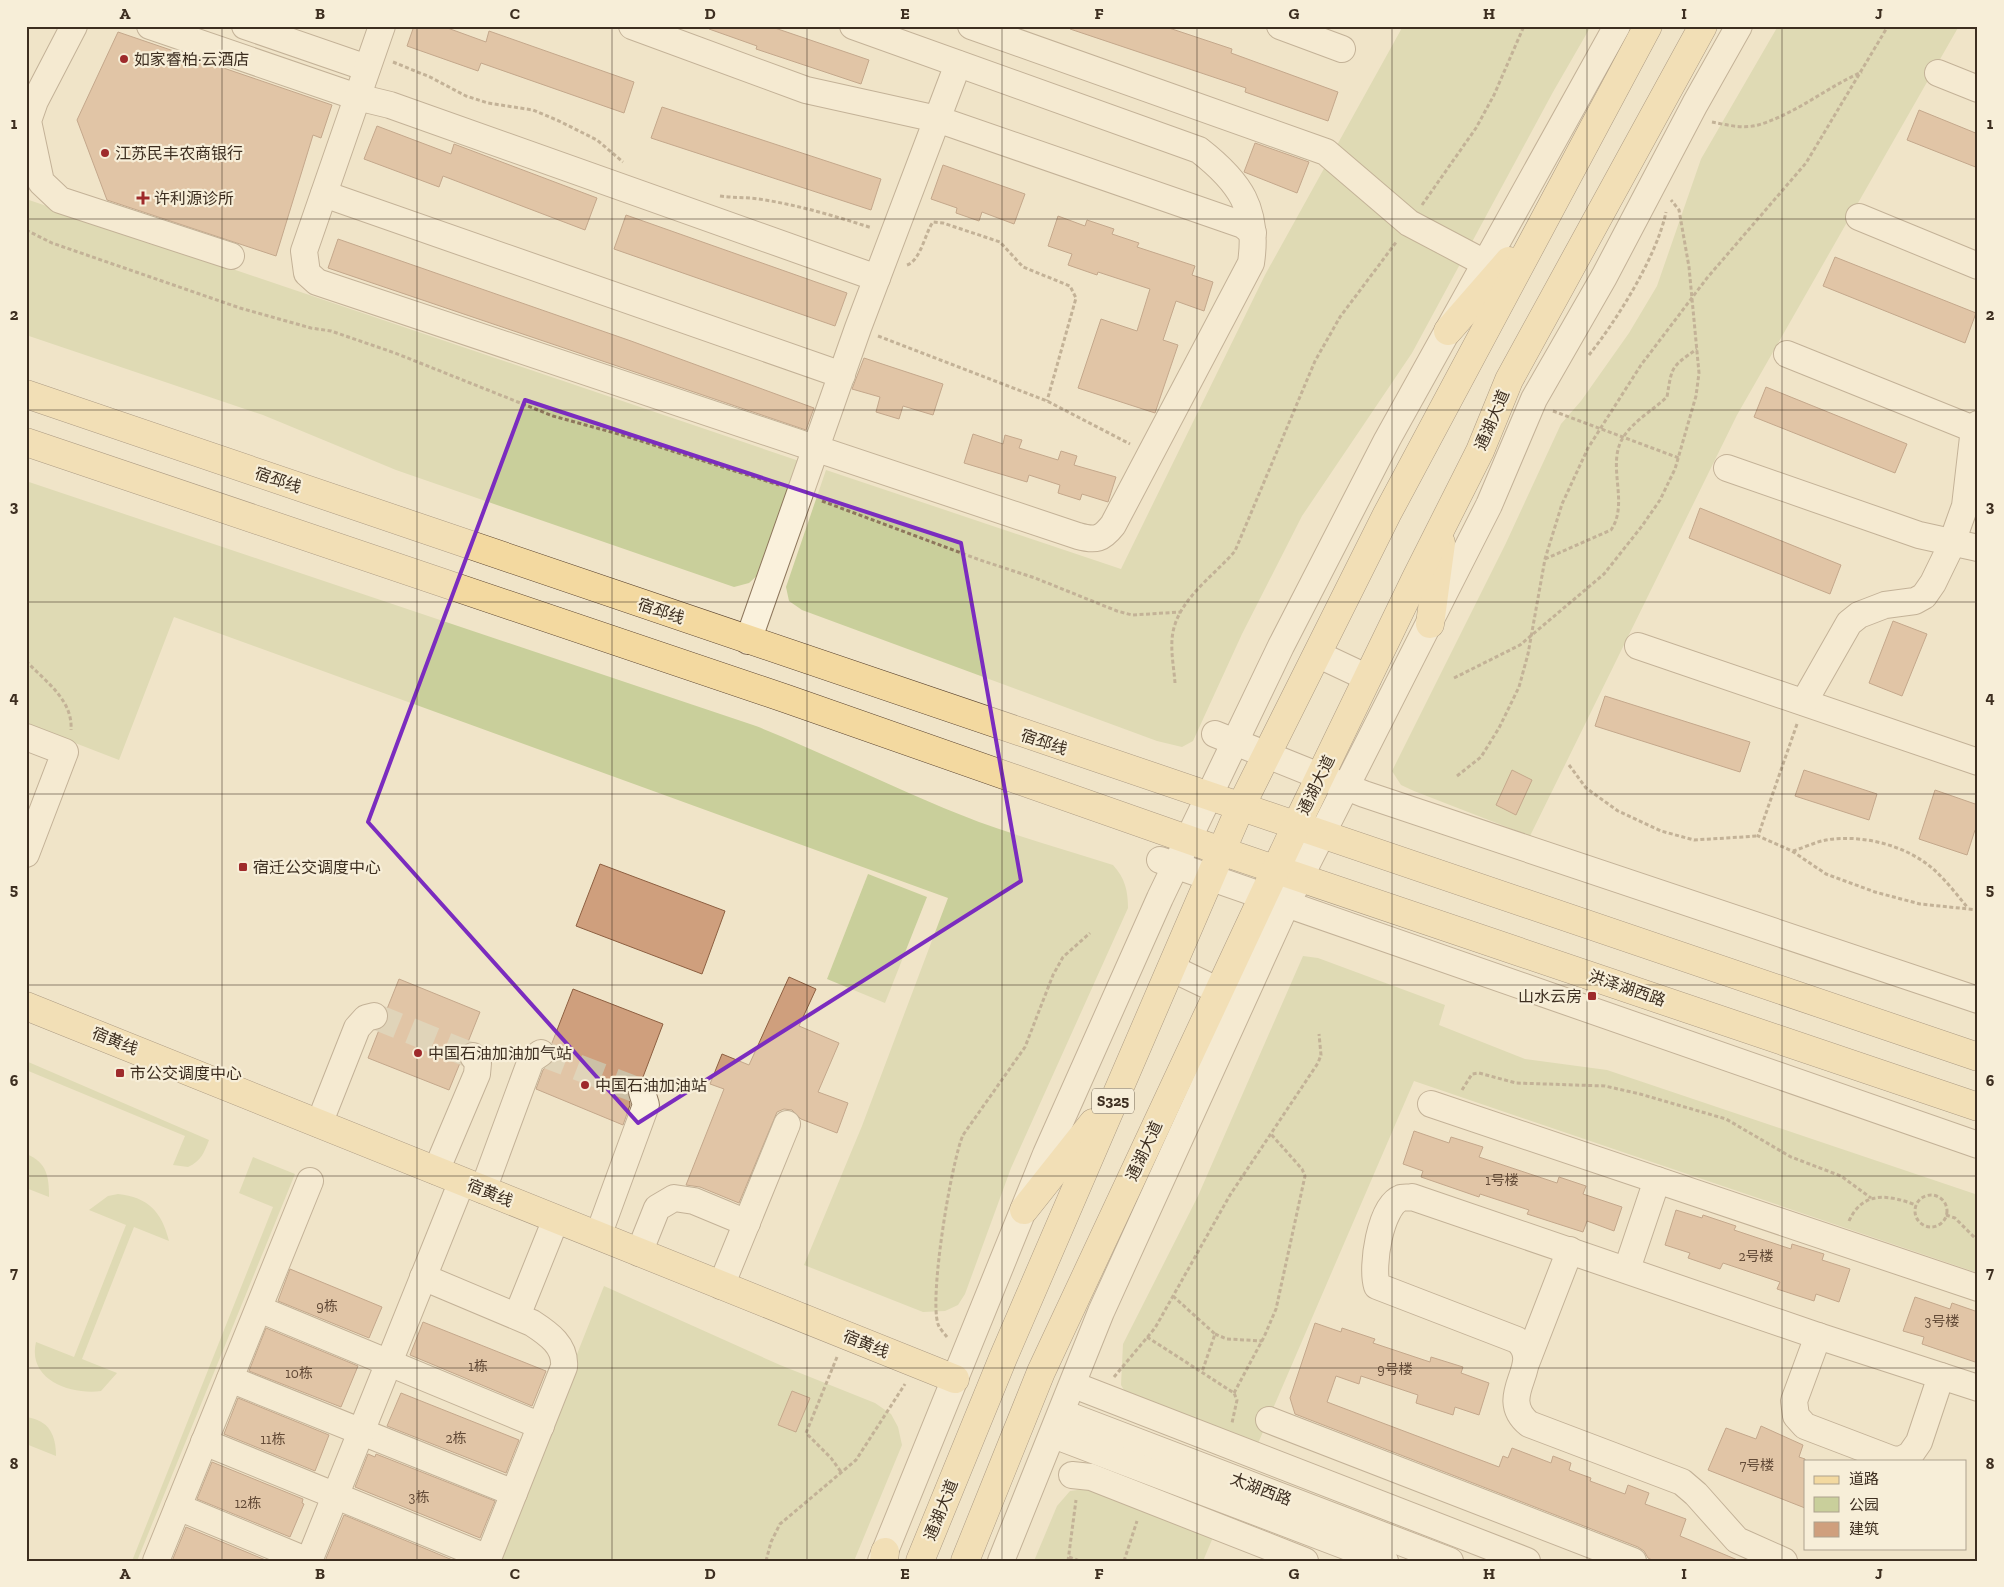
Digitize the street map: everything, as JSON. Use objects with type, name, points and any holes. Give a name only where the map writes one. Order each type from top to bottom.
[{"type":"main road","name":"通湖大道","points":[[920,1561],[988,1393],[1240,808],[1388,514],[1648,26]]},
{"type":"main road","name":"通湖大道","points":[[965,1561],[1041,1372],[1219,991],[1289,873],[1296,826],[1480,451],[1509,380],[1703,26]]},
{"type":"main road","points":[[1448,331],[1540,226]]},
{"type":"main road","name":"宿邳线","points":[[26,394],[1296,826]]},
{"type":"main road","points":[[26,442],[778,695],[1189,840],[1289,873]]},
{"type":"main road","points":[[1430,624],[1444,522]]},
{"type":"main road","points":[[1296,826],[1978,1057]]},
{"type":"main road","name":"洪泽湖西路","points":[[1289,873],[1978,1107]]},
{"type":"main road","name":"宿黄线","points":[[26,1006],[955,1379]]},
{"type":"main road","points":[[1024,1210],[1116,1094]]},
{"type":"street","points":[[74,26],[35,101],[28,121],[41,182],[60,200],[231,256]]},
{"type":"street","points":[[150,26],[357,97],[883,261]]},
{"type":"street","points":[[245,26],[370,61]]},
{"type":"street","points":[[382,26],[304,251],[307,274],[317,282],[816,450],[1094,540],[1103,537],[1113,525],[1250,263],[1254,226],[1247,209],[1225,171],[1200,150],[853,26]]},
{"type":"street","points":[[632,26],[806,90],[937,119],[1243,226],[1253,233]]},
{"type":"street","points":[[971,26],[1326,152],[1409,223],[1479,260]]},
{"type":"street","points":[[1280,26],[1342,48]]},
{"type":"street","points":[[883,1558],[1046,1154],[1167,863],[1189,840],[1210,798],[1226,738],[1281,646],[1382,448],[1618,26]]},
{"type":"street","points":[[1289,873],[1322,835],[1348,787],[1489,505],[1534,399],[1604,277],[1695,104],[1740,26]]},
{"type":"street","points":[[748,641],[858,328],[958,64]]},
{"type":"street","points":[[1938,73],[1978,89]]},
{"type":"street","points":[[324,194],[842,375]]},
{"type":"street","points":[[1859,217],[1978,266]]},
{"type":"street","points":[[1786,354],[1977,427],[1966,506],[1933,583],[1924,596],[1915,602],[1885,605],[1859,615],[1849,623],[1804,702]]},
{"type":"street","points":[[1727,468],[1919,535],[1978,548]]},
{"type":"street","points":[[1638,646],[1978,762]]},
{"type":"street","points":[[1317,654],[1368,678]]},
{"type":"street","points":[[26,737],[65,752],[26,854]]},
{"type":"street","points":[[1226,738],[1348,787],[1978,1000]]},
{"type":"street","points":[[1167,863],[1978,1145]]},
{"type":"street","points":[[1000,1561],[1101,1312],[1274,901]]},
{"type":"street","points":[[1170,968],[1219,991]]},
{"type":"street","points":[[319,1124],[357,1028],[366,1018],[374,1016]]},
{"type":"street","points":[[178,1506],[308,1561],[423,1277],[472,1186],[531,1060],[541,1053]]},
{"type":"street","points":[[436,1171],[477,1074],[478,1063],[473,1056]]},
{"type":"street","points":[[598,1236],[646,1105],[642,1092]]},
{"type":"street","points":[[1442,1108],[1978,1288]]},
{"type":"street","points":[[721,1286],[787,1124]]},
{"type":"street","points":[[1627,1269],[1657,1180]]},
{"type":"street","points":[[156,1561],[310,1182]]},
{"type":"street","points":[[1527,1361],[1525,1346],[1517,1340],[1377,1286],[1374,1276],[1374,1257],[1380,1233],[1393,1204],[1400,1198],[1412,1197],[1627,1269],[1818,1336],[1978,1388]]},
{"type":"street","points":[[639,1253],[657,1208],[662,1203],[674,1198],[694,1201],[747,1223]]},
{"type":"street","points":[[517,1316],[556,1219]]},
{"type":"street","points":[[1570,1250],[1517,1388],[1516,1401],[1521,1417],[1529,1424],[1682,1482],[1696,1494],[1737,1540],[1784,1561]]},
{"type":"street","points":[[204,1442],[488,1559],[564,1368],[565,1357],[558,1344],[548,1333],[517,1316],[423,1277]]},
{"type":"street","points":[[258,1309],[541,1426]]},
{"type":"street","points":[[1818,1336],[1794,1401],[1796,1416],[1805,1426],[1894,1460],[1910,1455],[1918,1442],[1941,1376]]},
{"type":"street","points":[[230,1379],[514,1493]]},
{"type":"street","points":[[1091,1391],[1527,1561]]},
{"type":"street","points":[[1270,1420],[1633,1561]]},
{"type":"street","name":"太湖西路","points":[[1385,1561],[1068,1428],[1450,1561]]},
{"type":"street","points":[[1072,1475],[1091,1477],[1305,1561]]},
{"type":"path","points":[[1175,683],[1172,639],[1181,612],[1194,593],[1219,570],[1235,551],[1315,361],[1328,336],[1476,128],[1494,95],[1524,26]]},
{"type":"path","points":[[1457,776],[1481,757],[1499,728],[1519,688],[1545,559],[1562,504],[1588,448],[1641,365],[1692,298],[1744,234],[1806,163],[1888,26]]},
{"type":"path","points":[[370,61],[430,77],[466,96],[488,103],[533,110],[597,140],[630,166]]},
{"type":"path","points":[[1710,122],[1727,125],[1757,125],[1780,116],[1862,72]]},
{"type":"path","points":[[712,194],[756,198],[814,210],[873,228],[883,261],[901,267],[911,263],[933,222],[943,223],[1000,242],[1023,267],[1070,286],[1076,298],[1047,401]]},
{"type":"path","points":[[1454,678],[1520,645],[1604,574],[1660,500],[1679,458],[1696,396],[1699,373],[1689,267],[1679,210],[1669,198]]},
{"type":"path","points":[[26,230],[52,243],[231,305],[331,332],[395,353],[553,416],[622,435],[801,493],[980,560],[1035,578],[1117,611],[1132,615],[1181,612]]},
{"type":"path","points":[[858,328],[1047,401],[1150,455]]},
{"type":"path","points":[[1545,559],[1598,537],[1611,530],[1617,522],[1619,512],[1617,457],[1623,437],[1635,422],[1667,397],[1671,370],[1675,364],[1697,349]]},
{"type":"path","points":[[1545,408],[1679,458]]},
{"type":"path","points":[[26,662],[66,703],[72,716],[71,734],[65,752]]},
{"type":"path","points":[[1758,836],[1804,702]]},
{"type":"path","points":[[1569,765],[1586,788],[1618,811],[1661,831],[1694,840],[1758,836],[1792,851],[1826,874],[1875,892],[1920,904],[1978,910]]},
{"type":"path","points":[[1792,851],[1826,840],[1858,840],[1885,844],[1911,854],[1932,868],[1968,909]]},
{"type":"path","points":[[948,1338],[938,1325],[937,1288],[951,1175],[957,1150],[963,1135],[1025,1047],[1053,975],[1063,957],[1090,933]]},
{"type":"path","points":[[1091,1391],[1130,1360],[1148,1337],[1230,1195],[1318,1063],[1321,1055],[1320,1034]]},
{"type":"path","points":[[1442,1108],[1472,1074],[1480,1073],[1516,1083],[1605,1086],[1726,1119],[1791,1157],[1841,1176],[1872,1198]]},
{"type":"path","points":[[1234,1393],[1262,1341],[1279,1298],[1305,1176],[1302,1169],[1270,1134]]},
{"type":"path","points":[[1934,1195],[1943,1200],[1946,1215],[1941,1224],[1931,1227],[1926,1226],[1915,1215],[1916,1204],[1923,1197],[1934,1195]]},
{"type":"path","points":[[1840,1242],[1852,1215],[1860,1206],[1872,1198],[1886,1197],[1916,1204]]},
{"type":"path","points":[[1946,1215],[1955,1218],[1978,1241]]},
{"type":"path","points":[[1173,1296],[1215,1334],[1227,1339],[1262,1341]]},
{"type":"path","points":[[1202,1372],[1215,1334]]},
{"type":"path","points":[[841,1472],[831,1458],[806,1433],[846,1336]]},
{"type":"path","points":[[1148,1337],[1234,1393],[1237,1400],[1228,1445]]},
{"type":"path","points":[[766,1561],[771,1542],[780,1524],[856,1460],[900,1392],[916,1363]]},
{"type":"path","points":[[1072,1475],[1077,1507],[1069,1559],[1080,1561]]},
{"type":"highlighted area","points":[[525,400],[961,543],[1021,881],[638,1123],[368,822]]},
{"type":"green space","points":[[1403,26],[1591,26],[1553,92],[1412,353],[1302,516],[1242,634],[1193,741],[1182,747],[1157,741],[802,610],[789,601],[786,587],[826,470],[1121,569],[1265,275]]},
{"type":"green space","points":[[1778,26],[1959,26],[1737,415],[1530,836],[1401,785],[1392,771],[1506,543],[1561,424],[1581,401],[1629,333],[1657,286],[1701,159]]},
{"type":"green space","points":[[26,199],[802,462],[760,573],[749,583],[734,587],[396,470],[263,415],[26,335]]},
{"type":"green space","points":[[26,481],[756,726],[979,822],[1113,865],[1125,885],[1128,908],[1011,1168],[965,1294],[958,1305],[945,1311],[923,1312],[804,1265],[862,1126],[948,898],[174,617],[119,760],[26,724]]},
{"type":"green space","points":[[868,874],[927,897],[885,1003],[827,979]]},
{"type":"green space","points":[[1303,956],[1318,958],[1445,1005],[1439,1025],[1525,1059],[1607,1070],[1978,1195],[1978,1273],[1414,1081],[1253,1455],[1132,1404],[1121,1385],[1123,1344],[1198,1196]]},
{"type":"green space","points":[[26,1061],[209,1140],[204,1153],[196,1162],[188,1167],[173,1165],[185,1136],[26,1070]]},
{"type":"green space","points":[[26,1154],[33,1157],[43,1166],[47,1177],[49,1197],[26,1188]]},
{"type":"green space","points":[[253,1157],[295,1174],[137,1561],[132,1561],[273,1207],[239,1193]]},
{"type":"green space","points":[[118,1194],[138,1199],[152,1208],[158,1214],[169,1241],[134,1227],[82,1359],[117,1373],[101,1391],[77,1390],[54,1382],[45,1375],[38,1366],[35,1355],[36,1342],[74,1357],[126,1225],[89,1210],[108,1196]]},
{"type":"green space","points":[[604,1286],[780,1365],[875,1403],[891,1414],[898,1427],[902,1445],[854,1561],[495,1561]]},
{"type":"green space","points":[[26,1417],[40,1421],[50,1430],[55,1441],[56,1456],[26,1444]]},
{"type":"green space","points":[[1092,1488],[1214,1535],[1203,1561],[1034,1561],[1057,1506],[1070,1491]]},
{"type":"building","points":[[414,26],[442,26],[486,42],[489,31],[634,82],[624,113],[481,63],[478,71],[407,46]]},
{"type":"building","points":[[709,26],[769,26],[869,60],[861,84],[756,49],[757,46],[709,29]]},
{"type":"building","points":[[1071,26],[1163,26],[1232,49],[1231,53],[1338,92],[1328,121],[1245,92],[1246,88],[1070,29]]},
{"type":"building","points":[[118,32],[332,105],[321,138],[313,135],[276,256],[107,200],[77,120]]},
{"type":"building","points":[[662,107],[881,179],[871,210],[651,138]]},
{"type":"building","points":[[1919,110],[1978,134],[1978,168],[1907,140]]},
{"type":"building","points":[[377,126],[451,154],[454,144],[597,198],[585,230],[443,176],[439,187],[364,159]]},
{"type":"building","points":[[1255,143],[1309,162],[1297,193],[1244,172]]},
{"type":"building","points":[[943,165],[1025,194],[1014,224],[982,212],[979,221],[956,213],[957,208],[931,199]]},
{"type":"building","points":[[626,215],[847,293],[835,326],[614,249]]},
{"type":"building","points":[[1058,216],[1085,226],[1087,220],[1114,229],[1112,234],[1139,243],[1137,247],[1195,266],[1192,275],[1213,282],[1204,311],[1176,301],[1163,340],[1178,345],[1155,413],[1078,388],[1101,319],[1137,331],[1150,289],[1098,272],[1097,275],[1068,265],[1072,254],[1048,246]]},
{"type":"building","points":[[338,239],[631,341],[814,408],[806,430],[328,268]]},
{"type":"building","points":[[1835,257],[1976,313],[1965,343],[1823,286]]},
{"type":"building","points":[[864,358],[943,384],[933,415],[903,406],[899,419],[876,412],[880,397],[852,389]]},
{"type":"building","points":[[1766,387],[1907,444],[1895,473],[1754,417]]},
{"type":"building","points":[[973,434],[1003,444],[1005,435],[1022,440],[1019,448],[1058,460],[1061,451],[1077,456],[1074,465],[1116,477],[1108,502],[1082,494],[1080,500],[1058,493],[1060,485],[1029,475],[1027,482],[964,463]]},
{"type":"building","points":[[1700,508],[1841,565],[1830,594],[1689,538]]},
{"type":"building","points":[[1893,621],[1927,634],[1902,696],[1869,683]]},
{"type":"building","points":[[1605,696],[1750,742],[1740,772],[1595,726]]},
{"type":"building","points":[[1512,770],[1532,780],[1516,815],[1496,805]]},
{"type":"building","points":[[1804,770],[1877,794],[1869,820],[1795,796]]},
{"type":"building","points":[[1935,790],[1978,805],[1978,831],[1975,830],[1967,855],[1919,839]]},
{"type":"building","points":[[600,864],[725,911],[702,974],[576,926]]},
{"type":"building","points":[[789,977],[816,989],[799,1026],[839,1043],[818,1092],[848,1103],[837,1133],[801,1119],[792,1110],[784,1109],[777,1112],[739,1203],[700,1187],[686,1185],[724,1089],[710,1084],[722,1054],[749,1065]]},
{"type":"building","points":[[399,979],[480,1012],[468,1042],[459,1050],[460,1063],[449,1090],[368,1058],[379,1030],[388,1021],[387,1009]]},
{"type":"building","points":[[573,989],[663,1024],[643,1077],[631,1081],[628,1088],[630,1105],[623,1125],[536,1089],[543,1070],[555,1059],[556,1051],[552,1043]]},
{"type":"building","points":[[1414,1131],[1449,1143],[1451,1137],[1483,1147],[1479,1157],[1557,1183],[1559,1177],[1586,1186],[1583,1194],[1622,1207],[1614,1231],[1587,1221],[1583,1232],[1527,1214],[1529,1210],[1480,1194],[1479,1197],[1421,1177],[1423,1171],[1403,1164]]},
{"type":"building","points":[[1676,1210],[1702,1218],[1703,1215],[1736,1226],[1734,1230],[1791,1249],[1792,1244],[1824,1254],[1822,1260],[1850,1269],[1839,1302],[1816,1294],[1814,1301],[1777,1289],[1780,1282],[1723,1263],[1720,1269],[1688,1258],[1690,1253],[1665,1245]]},
{"type":"building","points":[[290,1269],[382,1307],[369,1338],[278,1301]]},
{"type":"building","points":[[1915,1297],[1950,1309],[1952,1303],[1978,1312],[1978,1363],[1922,1344],[1924,1337],[1903,1331]]},
{"type":"building","points":[[423,1322],[546,1371],[532,1406],[410,1355]]},
{"type":"building","points":[[1315,1323],[1341,1332],[1342,1328],[1375,1339],[1373,1343],[1430,1362],[1431,1357],[1463,1367],[1461,1373],[1489,1383],[1479,1415],[1455,1407],[1453,1415],[1416,1403],[1418,1395],[1361,1376],[1359,1384],[1336,1376],[1327,1402],[1499,1467],[1503,1456],[1508,1458],[1512,1448],[1551,1463],[1553,1456],[1571,1463],[1569,1470],[1591,1478],[1590,1481],[1625,1494],[1628,1485],[1649,1493],[1645,1504],[1686,1519],[1680,1536],[1740,1561],[1654,1561],[1648,1558],[1644,1551],[1638,1547],[1295,1414],[1290,1398]]},
{"type":"building","points":[[266,1328],[358,1366],[341,1407],[249,1371]]},
{"type":"building","points":[[792,1391],[810,1398],[796,1432],[778,1425]]},
{"type":"building","points":[[401,1393],[519,1440],[506,1473],[387,1426]]},
{"type":"building","points":[[238,1398],[329,1435],[315,1471],[224,1434]]},
{"type":"building","points":[[1761,1426],[1803,1445],[1799,1457],[1805,1459],[1804,1508],[1708,1470],[1726,1428],[1756,1439]]},
{"type":"building","points":[[368,1454],[375,1457],[376,1454],[495,1501],[480,1538],[355,1487]]},
{"type":"building","points":[[212,1462],[303,1499],[302,1503],[304,1504],[290,1537],[197,1499]]},
{"type":"building","points":[[344,1515],[455,1561],[325,1561]]},
{"type":"building","points":[[186,1527],[268,1561],[172,1561]]},
{"type":"tunnel","points":[[374,1016],[473,1056]]},
{"type":"tunnel","points":[[541,1053],[642,1092]]},
{"type":"place","name":"如家睿柏·云酒店","points":[[124,59]]},
{"type":"place","name":"江苏民丰农商银行","points":[[105,153]]},
{"type":"place","name":"许利源诊所","points":[[143,198]]},
{"type":"place","name":"宿迁公交调度中心","points":[[243,867]]},
{"type":"place","name":"山水云房","points":[[1592,996]]},
{"type":"place","name":"中国石油加油加气站","points":[[418,1053]]},
{"type":"place","name":"市公交调度中心","points":[[120,1073]]},
{"type":"place","name":"中国石油加油站","points":[[585,1085]]}]
